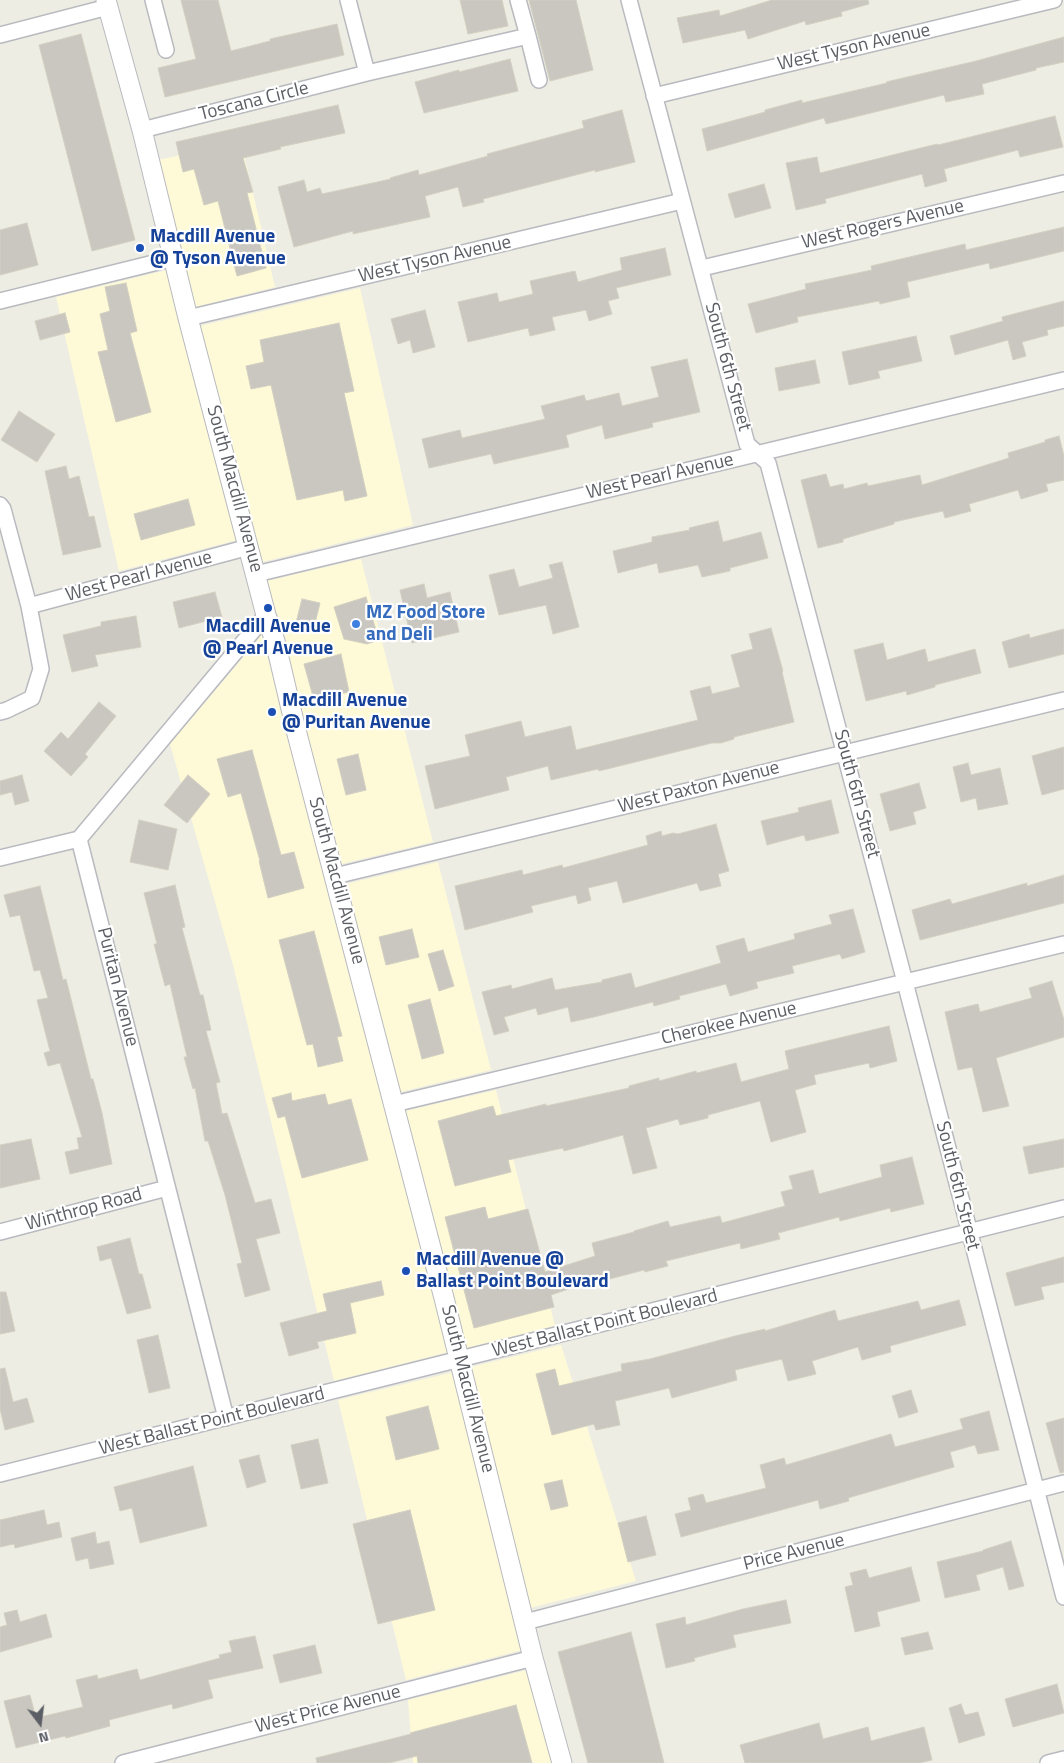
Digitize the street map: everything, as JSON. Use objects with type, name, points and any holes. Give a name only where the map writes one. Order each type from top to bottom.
[{"type":"street","points":[[153,0],[166,50]]},
{"type":"street","points":[[348,0],[367,73]]},
{"type":"street","points":[[518,0],[539,80]]},
{"type":"street","name":"South 6th Street","points":[[629,0],[682,201],[702,268],[747,444],[768,463],[905,982],[1064,1598]]},
{"type":"street","name":"West Tyson Avenue","points":[[654,96],[1054,0]]},
{"type":"street","points":[[0,36],[107,4]]},
{"type":"street","name":"South Macdill Avenue","points":[[107,4],[142,130],[188,318],[266,615],[275,641],[296,730],[460,1360],[562,1763]]},
{"type":"street","name":"Toscana Circle","points":[[142,130],[367,73],[528,36]]},
{"type":"street","name":"West Rogers Avenue","points":[[702,268],[1064,183]]},
{"type":"street","name":"West Tyson Avenue","points":[[188,318],[682,201]]},
{"type":"street","points":[[0,301],[174,258]]},
{"type":"street","name":"West Pearl Avenue","points":[[256,574],[1064,380]]},
{"type":"street","points":[[0,505],[3,509],[28,606],[41,670],[32,698],[0,712]]},
{"type":"street","name":"West Pearl Avenue","points":[[28,606],[249,548]]},
{"type":"street","points":[[0,858],[79,839],[266,615]]},
{"type":"street","name":"West Paxton Avenue","points":[[335,876],[1064,700]]},
{"type":"street","name":"Puritan Avenue","points":[[79,839],[226,1418]]},
{"type":"street","name":"Cherokee Avenue","points":[[394,1104],[1064,944]]},
{"type":"street","name":"Winthrop Road","points":[[0,1232],[168,1188]]},
{"type":"street","name":"West Ballast Point Boulevard","points":[[0,1474],[1064,1208]]},
{"type":"street","name":"Price Avenue","points":[[525,1622],[1064,1483]]},
{"type":"street","name":"West Price Avenue","points":[[124,1763],[534,1658]]},
{"type":"street","points":[[1048,1763],[1064,1759]]},
{"type":"shaded area","points":[[241,142],[275,287],[195,307],[158,160]]},
{"type":"shaded area","points":[[167,270],[237,540],[119,571],[56,297]]},
{"type":"shaded area","points":[[360,288],[413,525],[262,562],[200,326]]},
{"type":"shaded area","points":[[361,559],[433,842],[341,864],[276,618],[278,615],[274,610],[267,581]]},
{"type":"shaded area","points":[[262,635],[449,1352],[334,1381],[233,965],[170,744]]},
{"type":"shaded area","points":[[438,862],[491,1070],[400,1092],[346,884]]},
{"type":"shaded area","points":[[496,1090],[555,1326],[466,1348],[405,1111]]},
{"type":"shaded area","points":[[561,1345],[636,1581],[530,1608],[471,1367]]},
{"type":"shaded area","points":[[454,1372],[522,1650],[406,1680],[338,1400]]},
{"type":"shaded area","points":[[527,1670],[553,1763],[413,1763],[408,1700]]},
{"type":"building","points":[[181,0],[218,0],[231,51],[270,41],[270,39],[337,24],[344,55],[165,97],[158,68],[196,59]]},
{"type":"building","points":[[460,0],[502,0],[508,26],[468,34]]},
{"type":"building","points":[[529,0],[576,0],[593,70],[550,81]]},
{"type":"building","points":[[772,0],[868,0],[869,4],[841,12],[842,16],[806,25],[805,21],[748,39],[745,30],[683,43],[677,18],[719,10],[720,16]]},
{"type":"building","points":[[81,34],[135,240],[92,251],[39,45]]},
{"type":"building","points":[[1064,37],[1064,62],[982,84],[984,94],[946,102],[944,95],[826,124],[824,118],[707,151],[702,129],[802,100],[802,103],[887,83]]},
{"type":"building","points":[[510,59],[518,91],[424,113],[415,82]]},
{"type":"building","points":[[338,105],[345,133],[280,147],[281,149],[243,158],[253,192],[247,193],[266,268],[237,276],[218,201],[204,205],[194,169],[183,172],[176,142]]},
{"type":"building","points":[[622,110],[635,162],[595,172],[595,170],[483,199],[484,202],[463,207],[458,187],[425,196],[430,217],[353,234],[353,231],[294,247],[278,187],[304,180],[307,192],[320,188],[322,194],[391,179],[418,170],[419,175],[488,156],[487,154],[584,128],[582,121]]},
{"type":"building","points":[[1055,116],[1063,147],[1020,157],[1018,150],[944,169],[947,181],[925,187],[922,174],[825,199],[826,203],[796,210],[786,163],[817,157],[820,173]]},
{"type":"building","points":[[764,184],[771,208],[735,218],[728,194]]},
{"type":"building","points":[[27,223],[38,265],[0,275],[0,230]]},
{"type":"building","points":[[1064,227],[1064,251],[990,269],[989,263],[907,282],[910,297],[880,304],[879,301],[797,317],[798,322],[756,333],[748,304],[806,289],[805,284],[872,270],[871,266],[965,244],[966,250]]},
{"type":"building","points":[[665,248],[671,275],[616,288],[619,298],[608,301],[612,314],[589,321],[586,310],[552,317],[555,330],[530,336],[528,328],[468,342],[458,302],[497,293],[499,302],[533,294],[530,281],[575,271],[578,282],[622,270],[620,258]]},
{"type":"building","points":[[126,283],[137,331],[130,333],[151,412],[116,422],[98,352],[108,350],[100,314],[110,311],[105,287]]},
{"type":"building","points":[[1064,301],[1064,326],[1047,330],[1048,335],[1022,342],[1026,356],[1013,360],[1008,340],[955,355],[950,336],[1003,321],[1002,317]]},
{"type":"building","points":[[425,310],[435,347],[413,353],[410,340],[398,344],[391,319]]},
{"type":"building","points":[[65,313],[70,332],[40,340],[35,321]]},
{"type":"building","points":[[339,323],[354,391],[344,393],[367,496],[345,501],[343,490],[297,500],[271,385],[251,389],[246,366],[264,362],[260,340]]},
{"type":"building","points":[[916,336],[922,361],[878,371],[880,378],[849,385],[842,352]]},
{"type":"building","points":[[687,359],[700,412],[652,423],[653,427],[605,439],[602,425],[566,435],[569,447],[494,464],[491,454],[429,468],[422,439],[460,430],[462,438],[545,419],[541,406],[584,395],[586,401],[619,393],[622,406],[659,397],[651,367]]},
{"type":"building","points":[[815,360],[820,383],[779,391],[775,368]]},
{"type":"building","points":[[19,411],[55,434],[37,462],[1,440]]},
{"type":"building","points":[[1059,436],[1064,456],[1064,480],[1046,484],[1048,491],[1021,499],[1018,490],[969,504],[971,511],[945,518],[943,511],[894,522],[894,524],[843,539],[843,542],[818,548],[801,480],[826,474],[830,487],[843,484],[844,489],[867,483],[868,486],[920,475],[922,485],[1009,458],[1008,453]]},
{"type":"building","points":[[66,466],[69,479],[79,476],[89,517],[94,516],[101,547],[63,555],[45,471]]},
{"type":"building","points":[[188,499],[195,525],[141,540],[134,514]]},
{"type":"building","points":[[718,521],[723,542],[761,532],[768,558],[730,568],[730,571],[702,577],[698,565],[659,573],[657,563],[618,573],[613,551],[652,542],[652,537],[690,530],[689,528]]},
{"type":"building","points":[[562,562],[579,627],[553,634],[546,605],[499,615],[489,575],[514,569],[519,587],[553,578],[549,565]]},
{"type":"building","points":[[424,584],[427,598],[450,592],[459,632],[412,643],[400,590]]},
{"type":"building","points":[[215,592],[222,617],[179,628],[173,602]]},
{"type":"building","name":"MZ Food Store and Deli","points":[[366,597],[379,640],[367,644],[344,639],[334,607]]},
{"type":"building","points":[[302,599],[320,603],[313,631],[295,627]]},
{"type":"building","points":[[136,616],[141,647],[95,655],[98,666],[72,672],[63,635],[101,626],[101,622]]},
{"type":"building","points":[[771,628],[794,722],[734,737],[734,739],[721,743],[712,743],[599,771],[598,769],[551,780],[548,766],[506,777],[509,790],[435,809],[425,766],[470,756],[465,735],[521,721],[525,737],[571,726],[576,750],[698,720],[690,691],[710,686],[712,694],[740,687],[731,655],[753,649],[749,634]]},
{"type":"building","points":[[1064,629],[1064,654],[1009,668],[1002,642],[1029,634],[1030,638]]},
{"type":"building","points":[[883,643],[887,660],[925,649],[928,662],[975,649],[981,673],[935,685],[935,687],[907,695],[906,691],[866,701],[854,650]]},
{"type":"building","points":[[341,654],[349,692],[314,700],[304,664]]},
{"type":"building","points":[[99,702],[116,716],[85,754],[88,757],[71,776],[44,751],[61,732],[68,739]]},
{"type":"building","points":[[1064,747],[1064,789],[1042,795],[1032,756]]},
{"type":"building","points":[[252,750],[281,855],[294,852],[304,888],[268,898],[241,793],[228,797],[217,759]]},
{"type":"building","points":[[358,754],[366,790],[346,795],[337,759]]},
{"type":"building","points":[[968,763],[971,775],[1000,768],[1008,804],[978,810],[976,798],[961,802],[953,767]]},
{"type":"building","points":[[22,775],[29,801],[15,805],[12,792],[0,795],[0,781]]},
{"type":"building","points":[[188,775],[210,794],[187,823],[164,805]]},
{"type":"building","points":[[919,783],[926,808],[913,812],[916,824],[890,831],[880,794]]},
{"type":"building","points":[[831,800],[839,833],[806,841],[804,835],[767,845],[761,821],[799,812],[798,808]]},
{"type":"building","points":[[139,820],[177,829],[168,870],[130,862]]},
{"type":"building","points":[[716,824],[729,871],[718,874],[721,886],[700,891],[697,883],[623,903],[617,881],[588,888],[591,900],[578,904],[576,895],[531,906],[533,912],[465,930],[455,886],[522,870],[523,875],[562,865],[563,868],[648,845],[646,836],[661,831],[662,836],[673,833],[678,834]]},
{"type":"building","points":[[1064,875],[1064,903],[920,940],[912,910],[950,899],[952,904],[1027,883],[1027,886]]},
{"type":"building","points":[[175,885],[185,927],[182,928],[200,995],[203,995],[211,1030],[206,1031],[220,1082],[216,1083],[222,1114],[227,1113],[255,1203],[271,1199],[280,1233],[256,1239],[270,1290],[245,1297],[237,1264],[242,1263],[225,1195],[208,1141],[205,1141],[195,1088],[193,1089],[184,1057],[187,1057],[170,984],[165,986],[144,893]]},
{"type":"building","points":[[40,886],[63,980],[66,979],[91,1079],[93,1079],[102,1113],[112,1164],[70,1174],[65,1152],[79,1149],[77,1138],[82,1137],[60,1063],[48,1066],[44,1053],[50,1051],[37,1000],[48,998],[40,970],[34,971],[20,915],[10,917],[4,895]]},
{"type":"building","points":[[853,909],[865,952],[842,959],[840,954],[792,966],[794,973],[756,982],[758,988],[730,996],[726,984],[679,996],[680,999],[654,1006],[653,1002],[571,1022],[568,1007],[538,1015],[536,1008],[504,1017],[509,1031],[494,1035],[482,992],[511,985],[512,989],[552,978],[555,990],[602,982],[602,980],[631,973],[635,988],[721,963],[716,946],[744,938],[748,952],[795,939],[794,934],[832,924],[829,915]]},
{"type":"building","points":[[412,929],[419,957],[386,965],[379,937]]},
{"type":"building","points":[[314,931],[342,1036],[337,1037],[343,1061],[318,1067],[313,1044],[307,1045],[279,940]]},
{"type":"building","points":[[443,950],[454,986],[439,991],[428,954]]},
{"type":"building","points":[[1052,981],[1064,1020],[1064,1037],[996,1058],[1009,1106],[983,1112],[972,1067],[958,1070],[945,1012],[978,1004],[980,1012],[1032,998],[1029,988]]},
{"type":"building","points":[[430,999],[444,1053],[422,1059],[408,1005]]},
{"type":"building","points":[[889,1026],[897,1061],[870,1068],[869,1063],[814,1075],[816,1084],[795,1090],[806,1132],[771,1142],[760,1101],[708,1115],[708,1118],[680,1125],[678,1119],[646,1128],[657,1168],[633,1174],[623,1135],[564,1151],[563,1148],[508,1160],[511,1172],[455,1186],[438,1121],[493,1106],[496,1116],[629,1088],[629,1086],[659,1078],[659,1081],[736,1063],[741,1082],[789,1069],[785,1051]]},
{"type":"building","points":[[291,1093],[292,1101],[325,1094],[328,1105],[351,1099],[368,1160],[302,1178],[285,1116],[278,1118],[272,1098]]},
{"type":"building","points":[[31,1139],[40,1179],[0,1188],[0,1145]]},
{"type":"building","points":[[1064,1139],[1064,1167],[1029,1174],[1023,1147]]},
{"type":"building","points":[[912,1157],[924,1204],[891,1212],[890,1208],[840,1221],[839,1217],[778,1233],[780,1239],[741,1249],[740,1243],[666,1261],[668,1266],[645,1272],[644,1270],[602,1281],[601,1278],[551,1295],[554,1307],[474,1328],[445,1217],[485,1207],[488,1219],[528,1209],[545,1272],[595,1256],[592,1243],[668,1221],[670,1227],[720,1216],[722,1223],[785,1206],[781,1192],[793,1189],[789,1176],[813,1170],[819,1194],[882,1177],[880,1165]]},
{"type":"building","points":[[130,1238],[139,1274],[142,1274],[151,1308],[127,1314],[111,1258],[100,1261],[97,1247]]},
{"type":"building","points":[[1064,1257],[1064,1282],[1041,1287],[1044,1299],[1015,1306],[1006,1273]]},
{"type":"building","points":[[381,1281],[384,1295],[350,1303],[356,1333],[317,1342],[319,1348],[289,1356],[280,1323],[327,1311],[323,1294]]},
{"type":"building","points":[[0,1292],[6,1292],[15,1331],[0,1334]]},
{"type":"building","points":[[959,1300],[966,1325],[890,1346],[891,1352],[862,1360],[858,1347],[812,1361],[816,1374],[788,1381],[782,1359],[735,1370],[737,1380],[672,1398],[669,1388],[615,1401],[620,1425],[596,1430],[594,1424],[552,1435],[536,1374],[555,1369],[559,1386],[622,1371],[621,1364],[650,1359],[765,1329],[765,1331],[835,1310],[838,1321],[918,1301],[921,1310]]},
{"type":"building","points":[[158,1335],[170,1388],[149,1393],[137,1340]]},
{"type":"building","points":[[5,1368],[13,1402],[27,1398],[34,1422],[5,1430],[0,1409],[0,1369]]},
{"type":"building","points":[[911,1390],[918,1412],[899,1418],[892,1396]]},
{"type":"building","points":[[428,1406],[439,1449],[396,1460],[386,1417]]},
{"type":"building","points":[[989,1411],[999,1450],[978,1454],[975,1445],[950,1452],[954,1467],[848,1498],[849,1501],[820,1509],[818,1500],[681,1537],[675,1514],[691,1510],[688,1498],[703,1494],[706,1503],[766,1488],[760,1465],[784,1458],[786,1465],[891,1434],[895,1447],[963,1429],[960,1419]]},
{"type":"building","points":[[1064,1418],[1064,1472],[1060,1473],[1046,1423]]},
{"type":"building","points":[[318,1439],[328,1483],[301,1489],[291,1445]]},
{"type":"building","points":[[259,1455],[266,1482],[247,1488],[239,1460]]},
{"type":"building","points":[[193,1466],[207,1526],[140,1543],[132,1508],[120,1511],[114,1487]]},
{"type":"building","points":[[562,1480],[568,1506],[551,1510],[544,1484]]},
{"type":"building","points":[[44,1510],[47,1525],[59,1522],[62,1537],[15,1548],[14,1544],[0,1547],[0,1520]]},
{"type":"building","points":[[410,1510],[435,1610],[378,1624],[353,1524]]},
{"type":"building","points":[[646,1516],[656,1555],[628,1562],[618,1523]]},
{"type":"building","points":[[95,1532],[97,1544],[109,1541],[114,1564],[90,1569],[88,1558],[76,1561],[71,1538]]},
{"type":"building","points":[[1011,1541],[1024,1586],[1009,1590],[1003,1567],[976,1575],[980,1590],[945,1598],[937,1562],[983,1551]]},
{"type":"building","points":[[911,1567],[920,1601],[877,1612],[880,1626],[855,1632],[845,1587],[853,1585],[850,1573],[866,1569],[869,1578]]},
{"type":"building","points":[[786,1600],[791,1623],[733,1635],[736,1647],[694,1658],[695,1661],[666,1668],[656,1624],[685,1617],[686,1625],[743,1609]]},
{"type":"building","points":[[17,1610],[20,1622],[46,1614],[52,1637],[0,1652],[0,1627],[7,1625],[4,1613]]},
{"type":"building","points":[[631,1632],[664,1763],[588,1763],[558,1652]]},
{"type":"building","points":[[928,1632],[933,1649],[905,1655],[901,1638]]},
{"type":"building","points":[[255,1636],[263,1668],[208,1680],[213,1698],[173,1709],[172,1704],[109,1720],[110,1726],[66,1738],[65,1736],[16,1748],[4,1701],[30,1695],[36,1718],[83,1707],[76,1680],[97,1675],[98,1679],[137,1669],[140,1680],[220,1658],[219,1655],[232,1652],[229,1641]]},
{"type":"building","points":[[315,1645],[322,1673],[280,1683],[273,1655]]},
{"type":"building","points":[[1057,1684],[1064,1713],[1013,1727],[1005,1699]]},
{"type":"building","points":[[961,1704],[965,1715],[978,1712],[985,1735],[959,1743],[949,1708]]},
{"type":"building","points":[[516,1705],[532,1763],[418,1763],[417,1756],[389,1763],[317,1763],[316,1758]]},
{"type":"building","points":[[819,1723],[823,1739],[868,1727],[871,1741],[924,1727],[932,1760],[919,1763],[745,1763],[740,1745]]},
{"type":"place","name":"Macdill Avenue @ Tyson Avenue","points":[[140,248]]},
{"type":"place","name":"Macdill Avenue @ Pearl Avenue","points":[[268,608]]},
{"type":"place","name":"MZ Food Store and Deli","points":[[356,624]]},
{"type":"place","name":"Macdill Avenue @ Puritan Avenue","points":[[272,712]]},
{"type":"place","name":"Macdill Avenue @ Ballast Point Boulevard","points":[[406,1271]]}]
